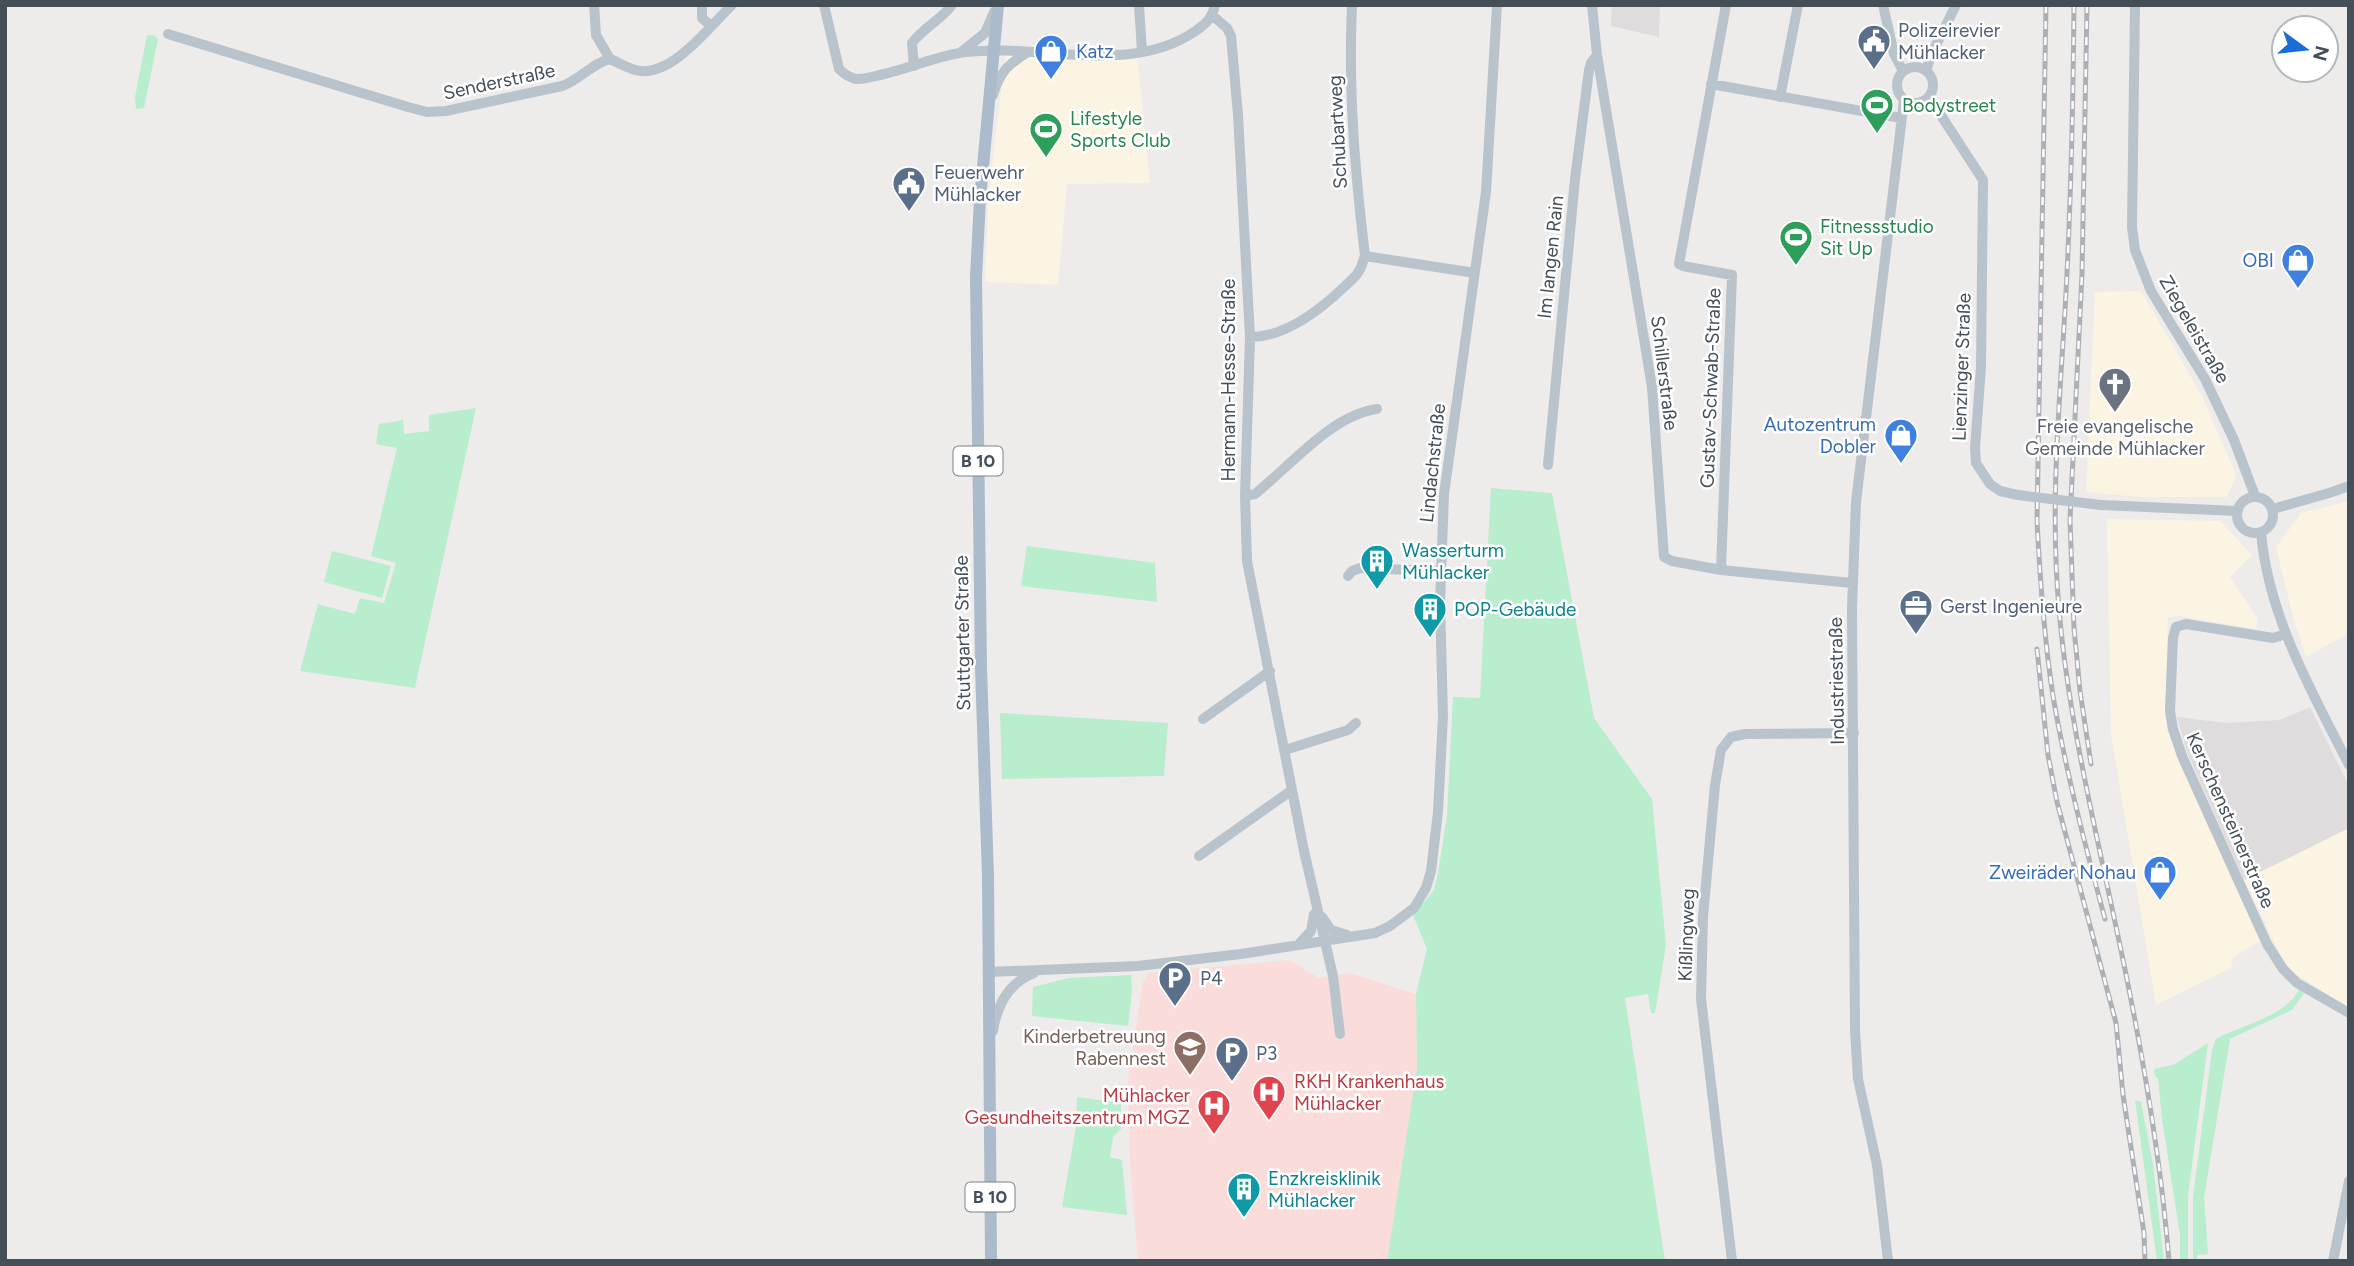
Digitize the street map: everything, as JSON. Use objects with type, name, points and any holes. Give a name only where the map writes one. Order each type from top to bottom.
[{"type":"main road","name":"Stuttgarter Straße","points":[[991,1261],[989,972],[976,354],[977,233],[997,5]]},
{"type":"street","points":[[594,5],[596,35],[610,59],[636,70],[657,69],[679,57],[732,5]]},
{"type":"street","points":[[702,5],[702,18],[710,26]]},
{"type":"street","points":[[824,5],[836,60],[843,73],[858,79],[960,53],[994,50],[1095,55],[1142,51],[1188,37],[1214,10]]},
{"type":"street","points":[[914,66],[912,43],[923,29],[943,16],[953,5]]},
{"type":"street","points":[[960,53],[985,33],[997,5]]},
{"type":"street","points":[[1139,5],[1142,51]]},
{"type":"street","name":"Schubartweg","points":[[1352,5],[1350,55],[1355,173],[1365,256]]},
{"type":"street","name":"Lindachstraße","points":[[1323,941],[1375,933],[1390,926],[1413,908],[1427,885],[1431,871],[1438,812],[1443,716],[1440,571],[1446,476],[1486,191],[1497,5]]},
{"type":"street","name":"Schillerstraße","points":[[1592,5],[1597,55],[1652,387],[1664,557],[1672,561],[1721,570],[1852,583]]},
{"type":"street","points":[[1727,5],[1711,84],[1901,118]]},
{"type":"street","points":[[1780,97],[1798,5]]},
{"type":"street","points":[[1883,5],[1894,54],[1903,71]]},
{"type":"street","points":[[1926,71],[1956,5]]},
{"type":"street","name":"Ziegeleistraße","points":[[2135,5],[2132,227],[2135,250],[2151,291],[2206,379],[2234,440],[2255,496]]},
{"type":"street","name":"Hermann-Hesse-Straße","points":[[1214,10],[1231,36],[1238,115],[1250,337],[1245,496],[1248,561],[1314,899],[1332,976],[1340,1034]]},
{"type":"street","name":"Senderstraße","points":[[168,34],[427,112],[446,111],[562,86],[610,59]]},
{"type":"street","points":[[987,116],[1002,72],[1011,62],[1028,52]]},
{"type":"street","name":"Im langen Rain","points":[[1548,465],[1577,165],[1589,70],[1597,55]]},
{"type":"street","points":[[1912,67],[1926,71],[1932,80],[1929,97],[1920,103],[1904,100],[1897,91],[1899,75],[1912,67]]},
{"type":"street","name":"Gustav-Schwab-Straße","points":[[1711,84],[1679,264],[1683,267],[1732,275],[1721,570]]},
{"type":"street","name":"Lienzinger Straße","points":[[1929,97],[1983,180],[1981,366],[1975,448],[1976,463],[1990,484],[2000,491],[2018,495],[2101,505],[2237,511]]},
{"type":"street","name":"Industriestraße","points":[[1888,1261],[1877,1165],[1858,1079],[1856,1042],[1852,583],[1856,502],[1904,100]]},
{"type":"street","points":[[1250,337],[1264,337],[1310,314],[1331,299],[1359,272],[1365,256],[1475,273]]},
{"type":"street","points":[[1245,496],[1255,494],[1343,422],[1359,412],[1377,409]]},
{"type":"street","points":[[2273,509],[2349,486]]},
{"type":"street","points":[[2255,496],[2266,499],[2273,509],[2273,520],[2261,532],[2255,533],[2243,528],[2239,523],[2237,511],[2243,500],[2255,496]]},
{"type":"street","points":[[2261,532],[2272,588],[2286,634],[2349,765]]},
{"type":"street","points":[[1348,576],[1360,568],[1440,571]]},
{"type":"street","name":"Kerschensteinerstraße","points":[[2286,634],[2273,638],[2186,624],[2176,627],[2172,650],[2170,711],[2182,755],[2267,944],[2283,969],[2297,983],[2349,1013]]},
{"type":"street","points":[[1203,719],[1270,671]]},
{"type":"street","points":[[1285,750],[1348,730],[1356,723]]},
{"type":"street","name":"Kißlingweg","points":[[1732,1261],[1702,999],[1703,917],[1715,785],[1721,750],[1731,737],[1745,734],[1854,733]]},
{"type":"street","points":[[1199,856],[1292,790]]},
{"type":"street","points":[[1314,899],[1331,930],[1359,936]]},
{"type":"street","name":"Hermann-Hesse-Straße","points":[[1296,945],[1303,941],[1314,924],[1314,899]]},
{"type":"street","points":[[1332,976],[1331,960],[1334,950],[1340,944],[1359,936]]},
{"type":"street","points":[[989,972],[1138,966],[1323,941]]},
{"type":"street","name":"Hermann-Hesse-Straße","points":[[1296,945],[1319,953],[1332,976]]},
{"type":"street","points":[[990,1056],[995,1020],[1007,993],[1022,977],[1041,970]]},
{"type":"street","points":[[2333,1261],[2349,1181]]},
{"type":"shaded area","points":[[1612,5],[1660,5],[1659,37],[1611,26]]},
{"type":"shaded area","points":[[1006,53],[1137,54],[1150,183],[1067,184],[1058,285],[985,282],[989,189]]},
{"type":"shaded area","points":[[2141,291],[2202,396],[2236,475],[2227,497],[2138,497],[2086,492],[2095,292]]},
{"type":"shaded area","points":[[2349,501],[2349,633],[2306,657],[2276,547],[2301,513]]},
{"type":"shaded area","points":[[2107,519],[2220,521],[2252,555],[2230,577],[2258,619],[2256,629],[2180,616],[2168,617],[2165,711],[2167,730],[2186,776],[2261,941],[2233,957],[2231,968],[2156,1005],[2111,734]]},
{"type":"shaded area","points":[[2310,707],[2349,786],[2349,828],[2244,880],[2187,752],[2177,717],[2226,723],[2280,720]]},
{"type":"shaded area","points":[[2349,828],[2349,1007],[2295,974],[2284,962],[2244,880]]},
{"type":"shaded area","name":"RKH Krankenhaus Mühlacker","points":[[1289,960],[1319,978],[1349,973],[1416,994],[1417,1067],[1387,1261],[1138,1261],[1130,1163],[1128,1081],[1143,982],[1149,973]]},
{"type":"green space","points":[[147,35],[154,35],[158,39],[144,108],[136,109],[135,97]]},
{"type":"green space","points":[[476,408],[415,688],[300,671],[318,604],[355,614],[360,598],[384,603],[396,563],[371,556],[397,448],[376,444],[379,424],[403,420],[404,434],[429,431],[429,415]]},
{"type":"green space","points":[[1491,488],[1552,493],[1594,718],[1652,799],[1666,945],[1655,1013],[1651,1013],[1648,994],[1625,998],[1665,1261],[1387,1261],[1417,1067],[1416,994],[1427,949],[1413,915],[1434,890],[1438,873],[1447,816],[1453,697],[1480,698]]},
{"type":"green space","points":[[1027,546],[1155,563],[1157,602],[1021,586]]},
{"type":"green space","points":[[332,551],[391,566],[382,598],[324,582]]},
{"type":"green space","points":[[1000,713],[1168,723],[1164,776],[1002,779]]},
{"type":"green space","points":[[1131,975],[1128,1026],[1032,1016],[1033,987],[1069,978]]},
{"type":"green space","points":[[2299,990],[2304,993],[2292,1010],[2230,1039],[2204,1198],[2208,1254],[2197,1255],[2197,1261],[2193,1261],[2193,1197],[2212,1050],[2216,1039],[2273,1014],[2292,1000]]},
{"type":"green space","points":[[2208,1043],[2188,1196],[2188,1261],[2180,1261],[2180,1235],[2158,1078],[2154,1069],[2173,1065]]},
{"type":"green space","points":[[1077,1097],[1121,1103],[1121,1129],[1113,1137],[1110,1157],[1122,1160],[1127,1215],[1062,1207],[1076,1127]]},
{"type":"green space","points":[[2135,1100],[2141,1102],[2153,1164],[2164,1261],[2157,1261]]},
{"type":"railway","points":[[2046,5],[2037,521],[2039,565],[2047,652],[2058,724],[2076,808],[2105,919]]},
{"type":"railway","points":[[2074,5],[2069,234],[2055,497],[2056,572],[2068,688],[2148,1090],[2169,1261]]},
{"type":"railway","points":[[2087,5],[2082,274],[2070,520],[2074,628],[2091,764]]},
{"type":"railway","points":[[2037,649],[2048,755],[2057,802],[2116,1023],[2123,1095],[2144,1233],[2145,1261]]},
{"type":"place","name":"Polizeirevier Mühlacker","points":[[1874,71]]},
{"type":"place","name":"Katz","points":[[1051,81]]},
{"type":"place","name":"Bodystreet","points":[[1877,135]]},
{"type":"place","name":"Lifestyle Sports Club","points":[[1046,159]]},
{"type":"place","name":"Feuerwehr Mühlacker","points":[[909,213]]},
{"type":"place","name":"Fitnessstudio Sit Up","points":[[1796,267]]},
{"type":"place","name":"OBI","points":[[2298,290]]},
{"type":"place","name":"Freie evangelische Gemeinde Mühlacker","points":[[2115,414]]},
{"type":"place","name":"Autozentrum Dobler","points":[[1901,465]]},
{"type":"place","name":"Wasserturm Mühlacker","points":[[1377,591]]},
{"type":"place","name":"Gerst Ingenieure","points":[[1916,636]]},
{"type":"place","name":"POP-Gebäude","points":[[1430,639]]},
{"type":"place","name":"Zweiräder Nohau","points":[[2160,902]]},
{"type":"place","name":"P4","points":[[1175,1008]]},
{"type":"place","name":"Kinderbetreuung Rabennest","points":[[1190,1077]]},
{"type":"place","name":"P3","points":[[1232,1083]]},
{"type":"place","name":"RKH Krankenhaus Mühlacker","points":[[1269,1122]]},
{"type":"place","name":"Mühlacker Gesundheitszentrum MGZ","points":[[1214,1136]]},
{"type":"place","name":"Enzkreisklinik Mühlacker","points":[[1244,1219]]}]
